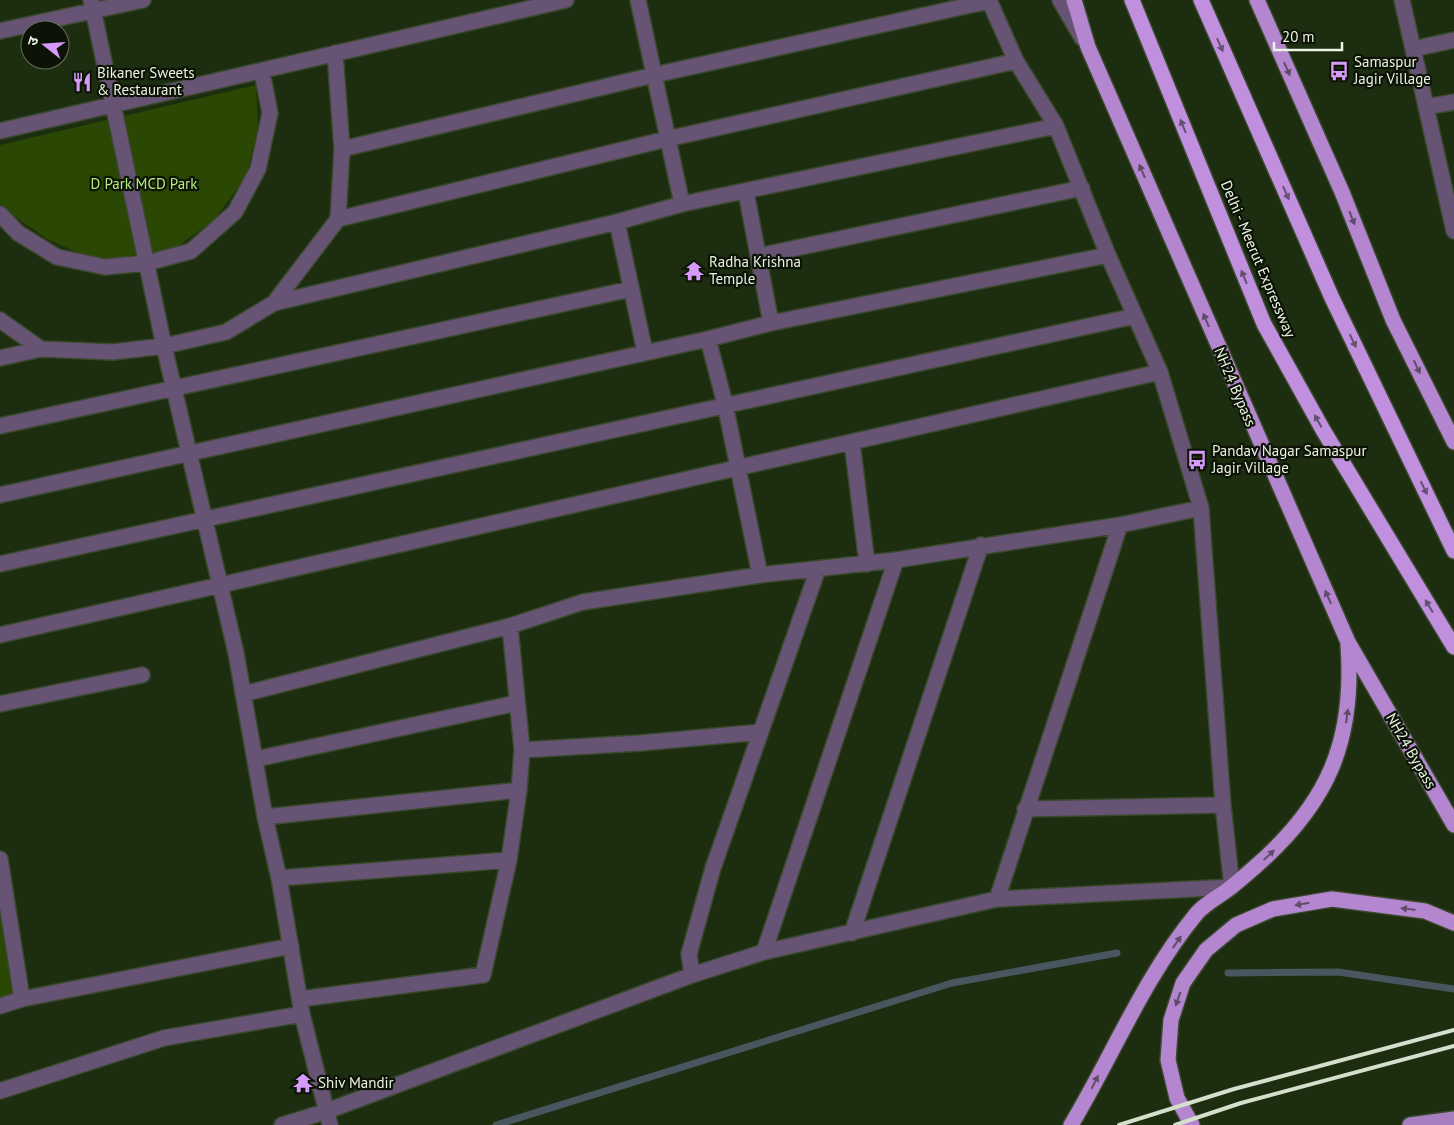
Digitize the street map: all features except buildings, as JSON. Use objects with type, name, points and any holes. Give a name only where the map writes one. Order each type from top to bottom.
[{"type":"highway","name":"NH24 Bypass","points":[[1074,0],[1088,47],[1348,642],[1454,826]]},
{"type":"highway","name":"Delhi - Meerut Expressway","points":[[1132,0],[1264,324],[1323,430],[1454,647]]},
{"type":"highway","points":[[1200,0],[1332,298],[1454,551]]},
{"type":"highway","points":[[1257,0],[1342,192],[1394,320],[1454,442]]},
{"type":"highway","points":[[1071,1125],[1126,1021],[1198,912],[1232,887],[1298,825],[1320,793],[1336,758],[1347,720],[1351,681],[1348,642]]},
{"type":"highway","points":[[1192,1125],[1178,1098],[1168,1060],[1171,1020],[1183,983],[1206,950],[1236,925],[1273,909],[1332,899],[1425,911],[1454,923]]},
{"type":"main road","points":[[1410,1125],[1454,1119]]},
{"type":"street","points":[[0,31],[92,6],[142,0]]},
{"type":"street","points":[[0,131],[262,72],[566,0]]},
{"type":"street","points":[[638,0],[682,204]]},
{"type":"street","points":[[1060,0],[1088,47]]},
{"type":"street","points":[[1262,0],[1267,24]]},
{"type":"street","points":[[1402,0],[1426,107],[1447,172],[1454,231]]},
{"type":"street","points":[[282,1125],[328,1118],[692,975],[764,952],[997,899],[1232,887],[1223,805],[1201,508],[1160,372],[1108,255],[1056,126],[1016,61],[989,1],[654,75],[342,149]]},
{"type":"street","points":[[92,6],[173,388],[220,584],[256,759],[265,817],[279,878],[301,1006],[328,1118]]},
{"type":"street","points":[[1413,49],[1454,40]]},
{"type":"street","points":[[274,303],[338,219],[342,149],[335,54]]},
{"type":"street","points":[[338,219],[667,139],[1016,61]]},
{"type":"street","points":[[0,214],[18,233],[58,257],[106,267],[147,263],[191,251],[235,212],[258,169],[270,113],[262,72]]},
{"type":"street","points":[[1426,107],[1454,102]]},
{"type":"street","points":[[0,358],[41,349],[113,352],[164,346],[226,332],[274,303],[617,222],[682,204],[1056,126]]},
{"type":"street","points":[[758,256],[1082,188]]},
{"type":"street","points":[[746,192],[772,323]]},
{"type":"street","points":[[617,222],[644,352]]},
{"type":"street","points":[[0,494],[708,339],[772,323],[1108,255]]},
{"type":"street","points":[[0,426],[631,289]]},
{"type":"street","points":[[0,564],[725,404],[1135,316]]},
{"type":"street","points":[[0,320],[41,349]]},
{"type":"street","points":[[708,339],[725,404],[760,575]]},
{"type":"street","points":[[0,635],[1160,372]]},
{"type":"street","points":[[852,442],[867,564]]},
{"type":"street","points":[[243,694],[510,626],[583,602],[760,575],[896,560],[982,545],[1120,525],[1201,508]]},
{"type":"street","points":[[997,899],[1025,809],[1120,525]]},
{"type":"street","points":[[852,933],[982,545]]},
{"type":"street","points":[[764,952],[896,560]]},
{"type":"street","points":[[692,975],[689,954],[711,878],[818,569]]},
{"type":"street","points":[[0,1091],[164,1038],[301,1006],[483,975],[509,860],[519,790],[522,750],[510,626]]},
{"type":"street","points":[[0,704],[142,676]]},
{"type":"street","points":[[256,759],[517,702]]},
{"type":"street","points":[[522,750],[640,743],[761,732]]},
{"type":"street","points":[[265,817],[519,790]]},
{"type":"street","points":[[1025,809],[1223,805]]},
{"type":"street","points":[[0,859],[22,999]]},
{"type":"street","points":[[279,878],[509,860]]},
{"type":"street","points":[[0,1006],[22,999],[291,946]]},
{"type":"green space","name":"D Park MCD Park","points":[[256,85],[258,127],[246,177],[214,220],[174,249],[119,260],[83,255],[47,239],[0,206],[0,145]]},
{"type":"green space","points":[[0,897],[20,997],[0,1002]]},
{"type":"waterway","points":[[496,1125],[952,983],[1117,953]]},
{"type":"waterway","points":[[1228,973],[1338,972],[1454,989]]},
{"type":"railway","points":[[1119,1125],[1234,1089],[1454,1030]]},
{"type":"railway","points":[[1175,1125],[1241,1103],[1454,1046]]},
{"type":"place","name":"Samaspur Jagir Village","points":[[1339,71]]},
{"type":"place","name":"Bikaner Sweets & Restaurant","points":[[82,82]]},
{"type":"place","name":"Radha Krishna Temple","points":[[694,271]]},
{"type":"place","name":"Pandav Nagar Samaspur Jagir Village","points":[[1197,460]]},
{"type":"place","name":"Shiv Mandir","points":[[303,1083]]}]
